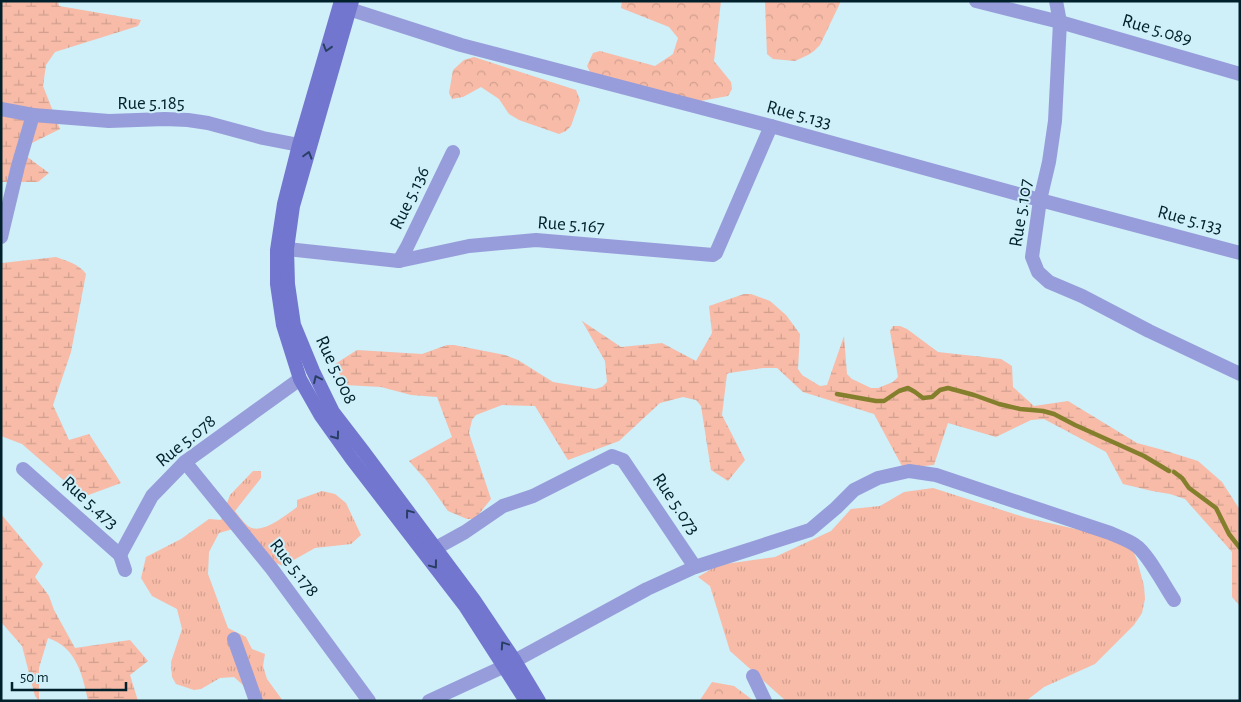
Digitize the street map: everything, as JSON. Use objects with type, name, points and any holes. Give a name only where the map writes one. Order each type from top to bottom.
[{"type":"main road","name":"Rue 5.008","points":[[348,4],[299,145],[284,204],[277,250],[277,284],[283,325],[300,379],[321,416],[351,458],[539,701]]},
{"type":"main road","name":"Rue 5.008","points":[[348,4],[293,206],[287,249],[288,284],[294,324],[332,412],[474,600],[510,664],[526,701]]},
{"type":"street","name":"Rue 5.089","points":[[976,1],[1060,22],[1240,74]]},
{"type":"street","name":"Rue 5.107","points":[[1056,1],[1060,22],[1055,121],[1049,162],[1040,200],[1032,257],[1038,272],[1049,282],[1082,296],[1149,331],[1240,374]]},
{"type":"street","name":"Rue 5.133","points":[[348,4],[461,45],[771,126],[1240,253]]},
{"type":"street","name":"Rue 5.185","points":[[1,109],[33,115],[109,122],[166,119],[188,120],[299,145]]},
{"type":"street","points":[[1,238],[18,166],[33,115]]},
{"type":"street","name":"Rue 5.167","points":[[287,249],[399,261],[469,246],[536,240],[713,255],[716,253],[771,126]]},
{"type":"street","name":"Rue 5.136","points":[[399,261],[453,152]]},
{"type":"street","name":"Rue 5.078","points":[[120,555],[152,496],[185,462],[300,379]]},
{"type":"street","name":"Rue 5.073","points":[[436,548],[465,532],[504,506],[533,496],[612,456],[623,460],[695,567]]},
{"type":"street","name":"Rue 5.178","points":[[185,462],[272,569],[369,701]]},
{"type":"street","name":"Rue 5.473","points":[[23,469],[120,555],[126,570]]},
{"type":"street","points":[[429,701],[510,664],[647,589],[695,567],[810,530],[854,490],[878,478],[909,471],[936,475],[1110,533],[1128,541],[1137,546],[1145,555],[1174,600]]},
{"type":"street","points":[[234,639],[256,701]]},
{"type":"street","points":[[753,676],[765,701]]},
{"type":"green space","points":[[1,1],[58,1],[59,6],[141,20],[138,26],[55,52],[46,65],[43,86],[60,129],[18,150],[49,173],[38,182],[1,182]]},
{"type":"green space","points":[[622,1],[721,1],[714,61],[731,82],[732,89],[728,96],[680,103],[590,72],[587,66],[593,53],[600,51],[655,66],[673,54],[678,38],[669,27],[621,8]]},
{"type":"green space","points":[[765,1],[841,1],[820,45],[808,55],[795,61],[773,59],[767,54]]},
{"type":"green space","points":[[474,57],[576,90],[580,100],[571,126],[559,134],[519,120],[509,114],[499,99],[481,87],[463,97],[452,99],[449,93],[453,70],[464,60]]},
{"type":"green space","points":[[56,257],[76,265],[86,274],[71,352],[53,405],[69,440],[89,434],[121,483],[83,497],[22,444],[1,436],[1,266],[2,263]]},
{"type":"green space","points":[[744,294],[751,294],[770,301],[786,315],[800,334],[798,369],[802,375],[820,386],[827,385],[844,336],[847,374],[852,379],[871,388],[878,388],[893,382],[898,377],[890,331],[893,326],[900,326],[938,352],[1001,359],[1012,366],[1013,387],[1034,406],[1068,401],[1137,443],[1198,461],[1222,482],[1240,510],[1240,606],[1232,597],[1232,552],[1185,499],[1123,484],[1106,452],[1044,419],[1031,420],[996,437],[948,423],[934,465],[903,468],[874,414],[803,392],[777,368],[729,373],[727,374],[722,415],[745,460],[728,481],[711,470],[701,406],[696,400],[683,397],[660,403],[619,441],[568,460],[535,406],[502,405],[476,415],[472,420],[469,433],[491,499],[475,519],[467,519],[448,511],[426,480],[409,461],[452,437],[437,397],[411,395],[381,387],[345,385],[335,364],[357,350],[422,354],[447,345],[454,345],[505,355],[518,360],[553,382],[595,389],[602,387],[607,382],[605,361],[582,321],[621,347],[662,343],[696,361],[712,333],[709,306]]},
{"type":"green space","points":[[253,471],[261,471],[261,478],[235,511],[248,526],[260,528],[273,523],[297,507],[297,500],[322,491],[335,494],[346,503],[361,535],[351,544],[315,548],[283,566],[264,558],[233,529],[219,533],[209,552],[208,574],[228,628],[246,637],[252,649],[265,654],[263,666],[267,679],[283,701],[251,701],[244,686],[234,677],[220,678],[201,689],[194,690],[176,684],[172,677],[171,662],[182,629],[177,609],[152,596],[141,578],[146,557],[181,539],[209,519],[221,520],[230,495]]},
{"type":"green space","points":[[933,488],[1027,518],[1129,541],[1137,560],[1144,586],[1145,599],[1142,613],[1134,625],[1095,664],[1044,687],[1026,701],[786,701],[730,651],[710,586],[698,577],[718,565],[775,557],[831,531],[851,509],[880,506],[904,492]]},
{"type":"green space","points":[[1,514],[43,564],[35,577],[49,596],[54,610],[75,648],[130,640],[148,661],[130,675],[138,701],[88,701],[81,672],[72,655],[58,642],[48,638],[39,668],[39,701],[35,696],[22,646],[1,622]]},
{"type":"green space","points":[[712,682],[734,686],[754,701],[701,701]]},
{"type":"waterway","points":[[837,394],[884,401],[899,391],[908,388],[923,398],[932,397],[940,390],[948,388],[999,404],[1054,414],[1144,456],[1169,471]]},
{"type":"waterway","points":[[1174,472],[1182,478],[1189,488],[1216,508],[1229,534],[1240,548]]}]
